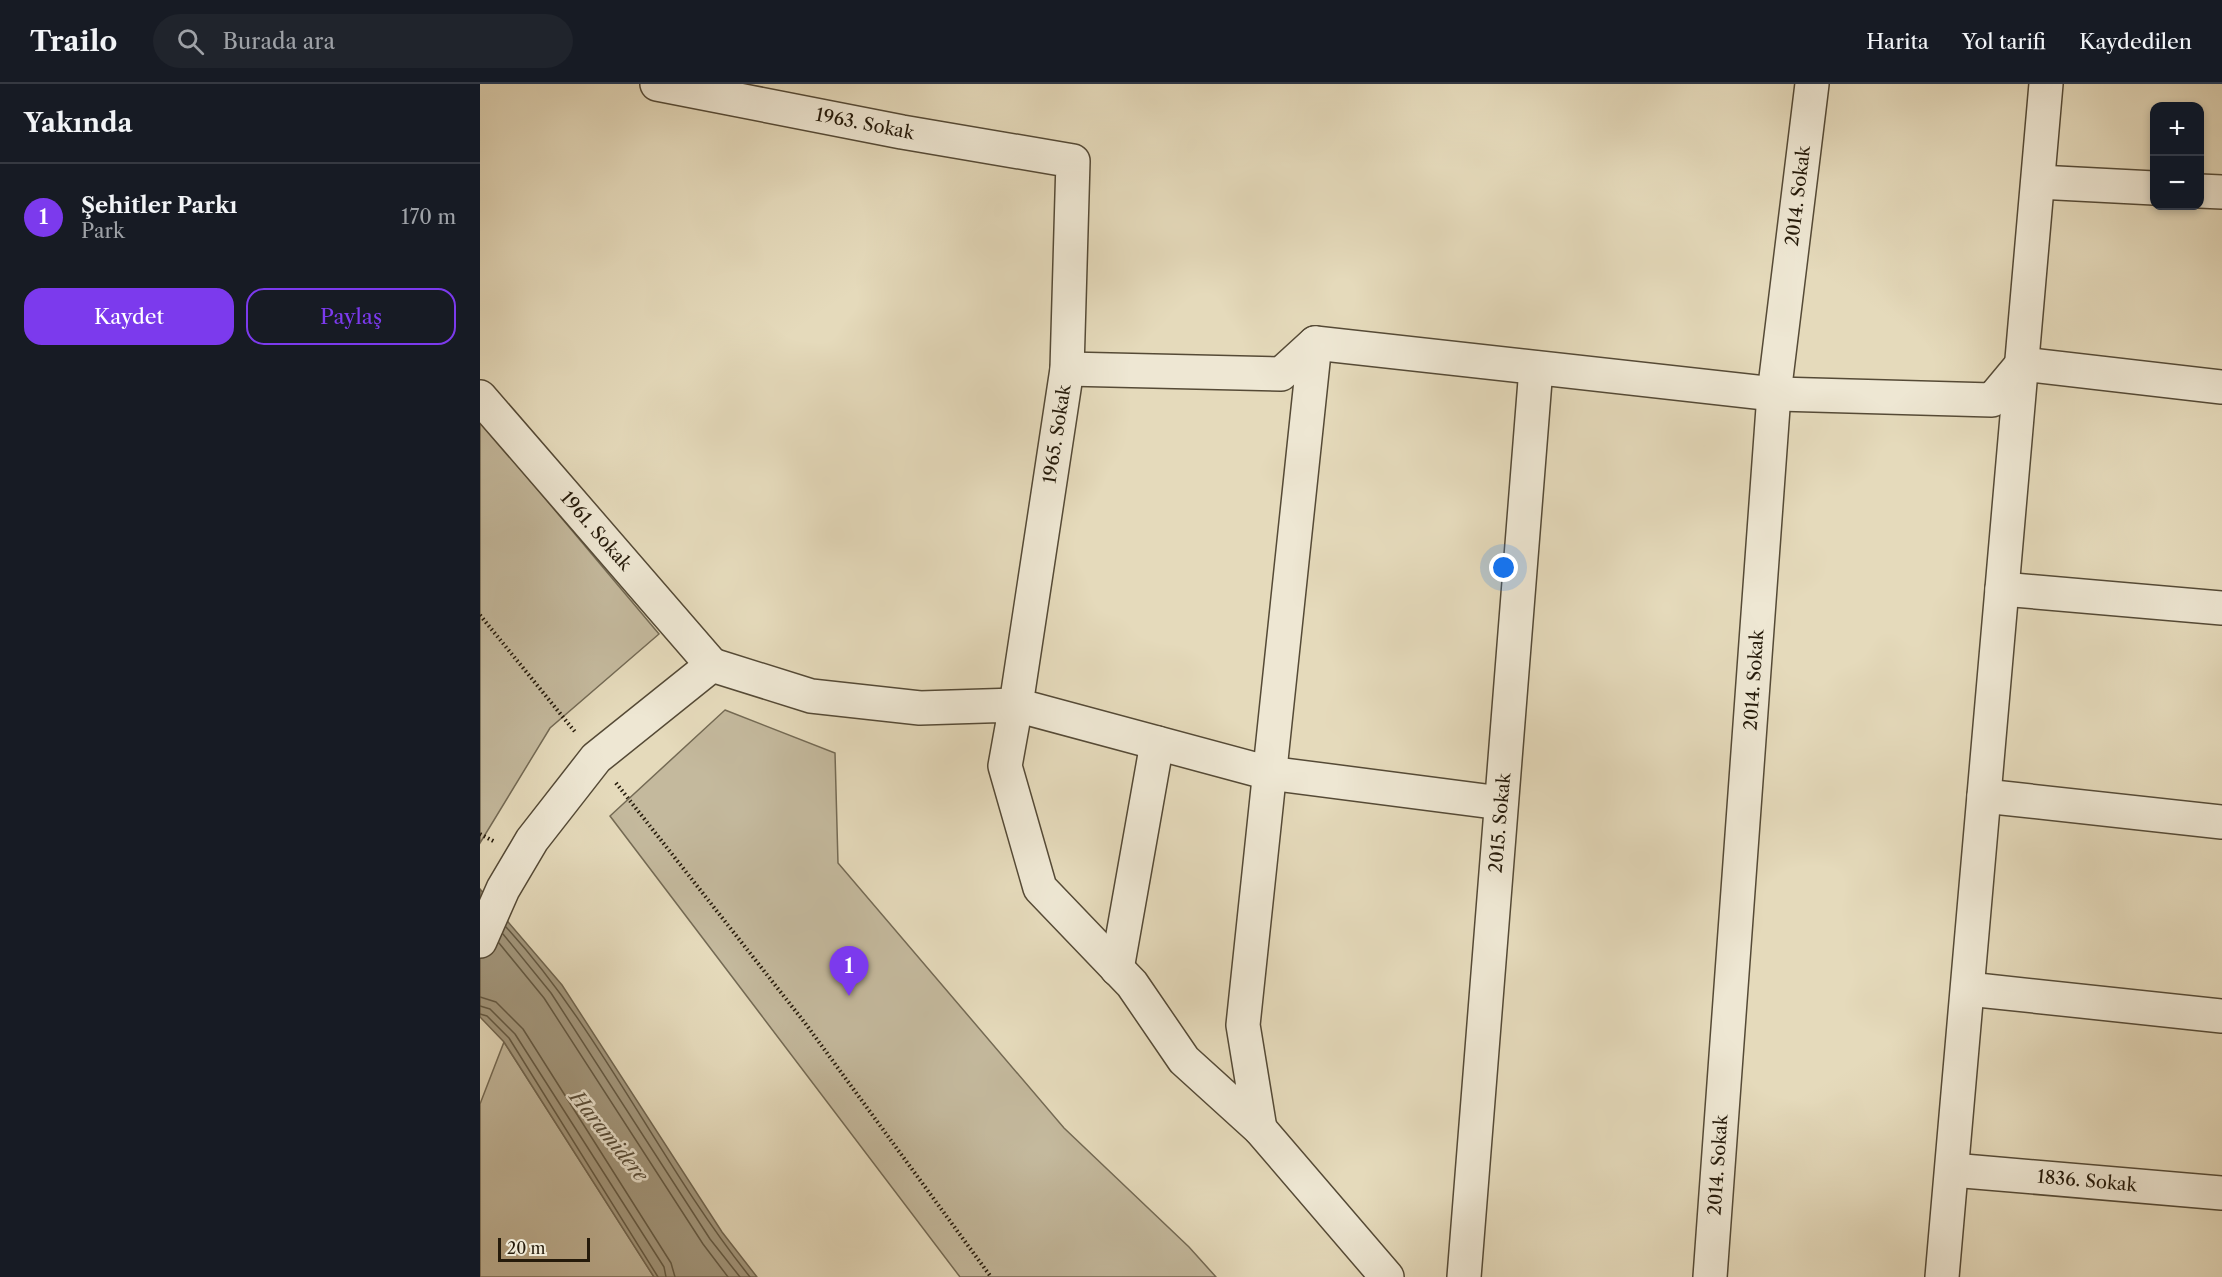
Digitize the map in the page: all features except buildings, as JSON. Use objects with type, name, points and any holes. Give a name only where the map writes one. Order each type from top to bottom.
[{"type":"street","name":"1963. Sokak","points":[[657,84],[889,129],[1073,161]]},
{"type":"street","name":"2014. Sokak","points":[[1710,1277],[1774,394],[1812,84]]},
{"type":"street","points":[[1942,1277],[2046,84]]},
{"type":"street","name":"1965. Sokak","points":[[1073,161],[1067,369],[1005,766],[1040,888],[1132,984],[1184,1060],[1260,1129],[1387,1277]]},
{"type":"street","points":[[2038,182],[2150,188]]},
{"type":"street","points":[[2204,191],[2222,192]]},
{"type":"street","points":[[1067,369],[1281,374],[1315,343],[1774,394],[1992,400],[2022,364]]},
{"type":"street","points":[[1260,1129],[1243,1025],[1315,343]]},
{"type":"street","points":[[2022,364],[2222,387]]},
{"type":"street","name":"2015. Sokak","points":[[1464,1277],[1536,368]]},
{"type":"street","name":"1961. Sokak","points":[[480,398],[712,665]]},
{"type":"street","points":[[2002,589],[2222,608]]},
{"type":"street","points":[[480,941],[503,889],[532,840],[596,758],[712,665],[811,696],[920,708],[1016,705],[1269,773],[1501,803]]},
{"type":"street","points":[[1117,969],[1157,743]]},
{"type":"street","points":[[1984,796],[2222,822]]},
{"type":"street","points":[[1968,989],[2222,1016]]},
{"type":"street","name":"1836. Sokak","points":[[1952,1170],[2222,1193]]},
{"type":"path","points":[[480,615],[805,1023],[992,1277]]},
{"type":"shaded area","points":[[480,421],[659,634],[550,728],[480,843]]},
{"type":"shaded area","points":[[725,710],[835,753],[838,863],[1064,1128],[1189,1247],[1216,1277],[960,1277],[610,816]]},
{"type":"shaded area","points":[[504,1042],[654,1277],[480,1277],[480,1104]]},
{"type":"water","name":"Haramidere","points":[[480,889],[562,985],[722,1232],[757,1277],[654,1277],[504,1042],[480,1017]]},
{"type":"place","name":"Şehitler Parkı","points":[[849,996]]}]
